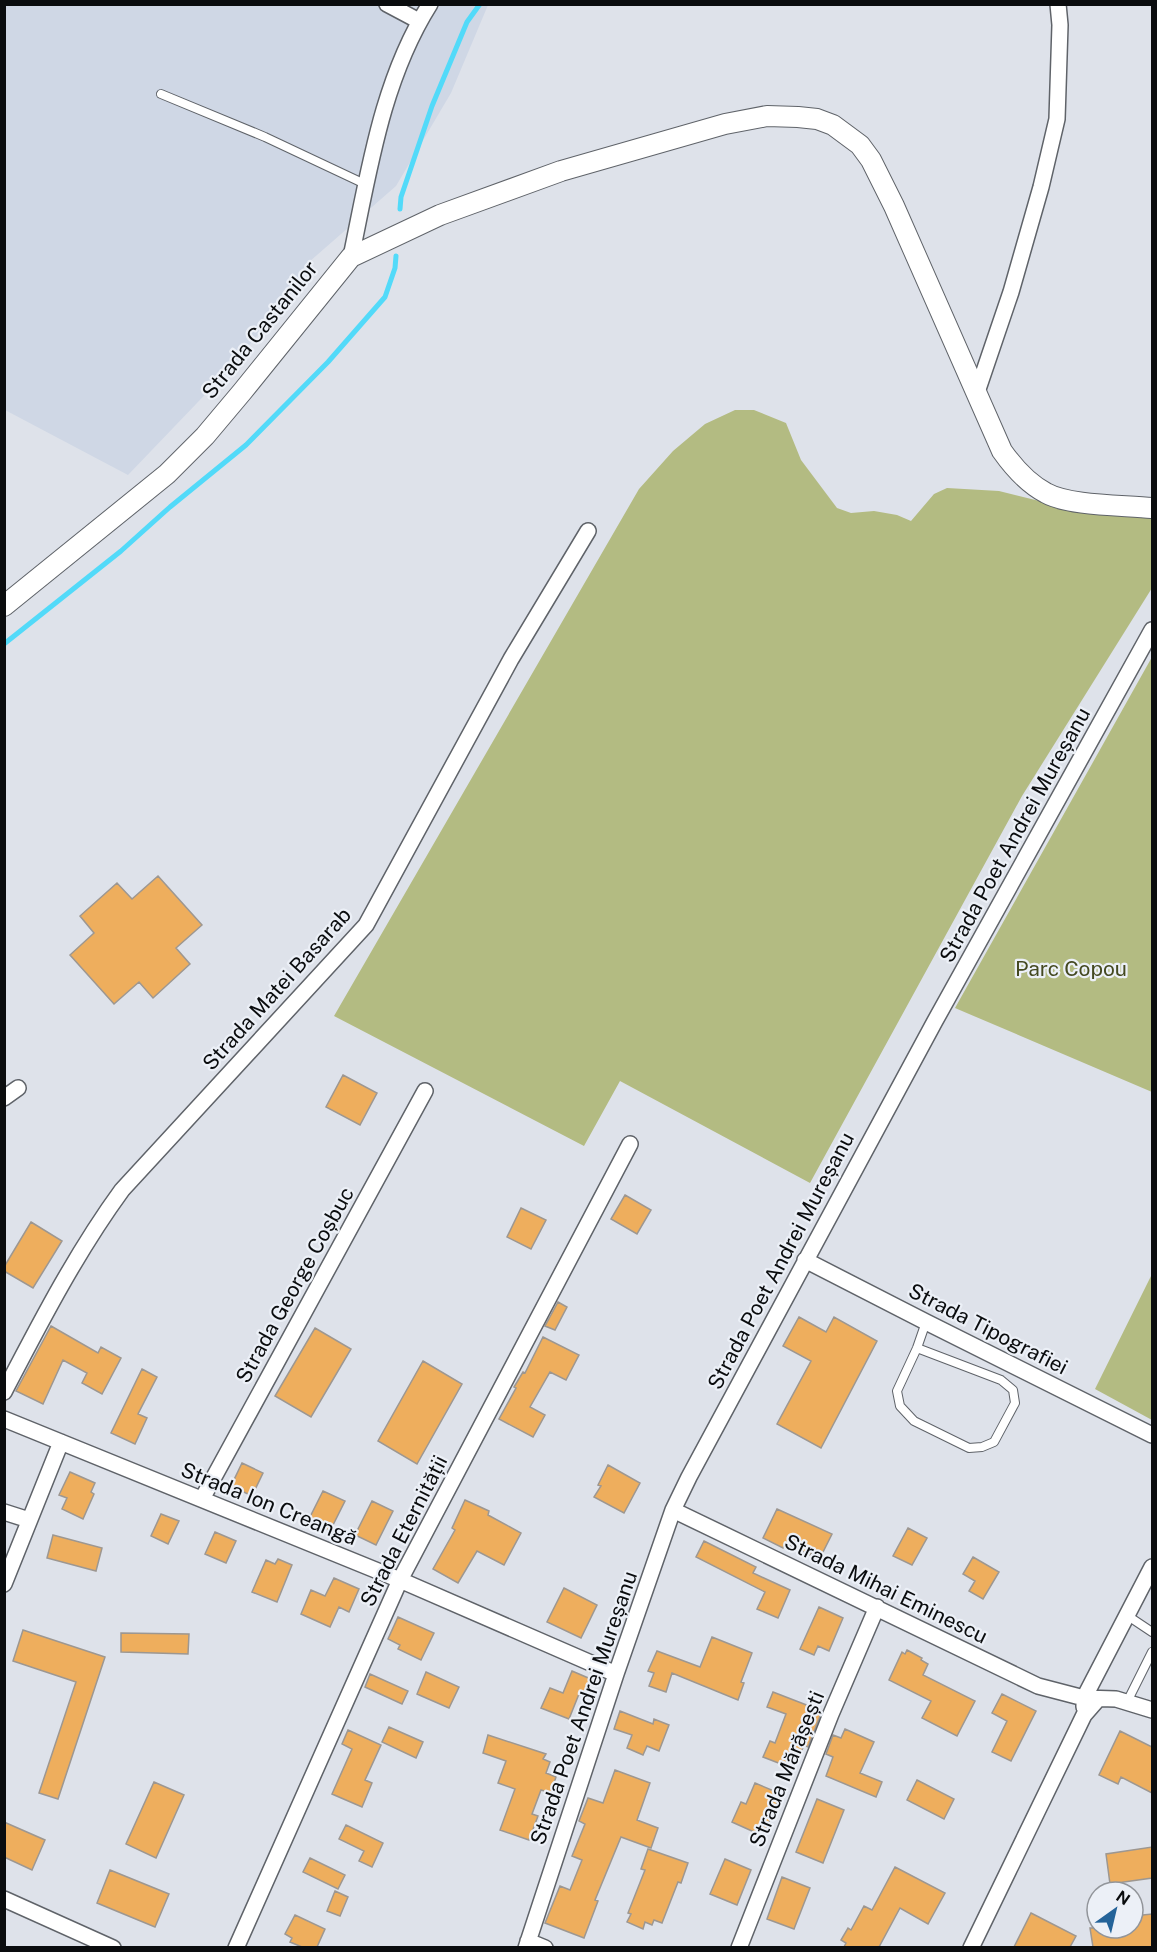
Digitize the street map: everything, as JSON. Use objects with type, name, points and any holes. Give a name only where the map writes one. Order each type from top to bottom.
[{"type":"street","points":[[387,4],[419,21]]},
{"type":"street","name":"Strada Castanilor","points":[[4,606],[167,474],[205,436],[351,256],[384,108],[419,21],[430,4]]},
{"type":"street","points":[[976,392],[1014,282],[1041,187],[1057,119],[1060,25],[1058,4]]},
{"type":"street","points":[[351,256],[440,215],[561,171],[725,124],[767,116],[817,119],[833,125],[846,134],[860,145],[871,160],[894,206],[1002,451],[1015,469],[1047,494],[1064,499],[1152,508]]},
{"type":"street","name":"Strada Matei Basarab","points":[[4,1392],[58,1291],[88,1240],[122,1190],[366,925],[511,659],[588,531]]},
{"type":"street","name":"Strada Poet Andrei Mureșanu","points":[[527,1944],[673,1510],[805,1260],[1152,630]]},
{"type":"street","points":[[4,1098],[18,1088]]},
{"type":"street","name":"Strada George Coșbuc","points":[[202,1499],[425,1091]]},
{"type":"street","name":"Strada Eternității","points":[[236,1947],[400,1580],[630,1144]]},
{"type":"street","name":"Strada Tipografiei","points":[[805,1260],[1152,1435]]},
{"type":"street","name":"Strada Ion Creangă","points":[[4,1419],[400,1580],[616,1674]]},
{"type":"street","points":[[4,1584],[61,1442]]},
{"type":"street","name":"Strada Mihai Eminescu","points":[[673,1510],[1038,1686],[1091,1699],[1116,1699],[1152,1710]]},
{"type":"street","points":[[4,1512],[29,1520]]},
{"type":"street","points":[[971,1947],[1084,1715],[1152,1568]]},
{"type":"street","name":"Strada Mărășești","points":[[740,1947],[831,1714],[877,1607]]},
{"type":"street","points":[[4,1899],[113,1947]]},
{"type":"street","points":[[527,1944],[545,1947]]},
{"type":"lane","points":[[161,94],[264,136],[367,185]]},
{"type":"lane","points":[[917,1348],[1001,1380],[1013,1390],[1015,1403],[994,1442],[982,1447],[969,1448],[914,1421],[900,1406],[897,1391],[926,1322]]},
{"type":"lane","points":[[1128,1616],[1152,1632]]},
{"type":"lane","points":[[1127,1702],[1152,1652]]},
{"type":"shaded area","points":[[4,5],[488,5],[451,93],[396,186],[309,262],[285,303],[220,379],[128,475],[5,410]]},
{"type":"green space","points":[[735,410],[754,410],[786,423],[801,460],[837,508],[851,513],[874,511],[897,515],[911,521],[934,494],[947,488],[999,491],[1080,511],[1152,517],[1152,588],[1022,796],[810,1183],[620,1081],[584,1146],[334,1016],[639,489],[673,451],[705,424]]},
{"type":"green space","name":"Parc Copou","points":[[1152,657],[1152,1092],[955,1008]]},
{"type":"green space","points":[[1152,1274],[1152,1420],[1095,1389]]},
{"type":"building","points":[[158,876],[202,925],[176,948],[190,964],[153,998],[139,982],[114,1004],[70,955],[94,933],[80,916],[117,883],[132,899]]},
{"type":"building","points":[[343,1075],[377,1093],[360,1125],[326,1107]]},
{"type":"building","points":[[625,1195],[651,1210],[637,1234],[611,1219]]},
{"type":"building","points":[[521,1208],[546,1220],[531,1249],[507,1237]]},
{"type":"building","points":[[31,1222],[62,1241],[33,1288],[4,1271],[4,1267]]},
{"type":"building","points":[[558,1302],[567,1307],[555,1330],[545,1326]]},
{"type":"building","points":[[799,1317],[826,1332],[834,1317],[877,1341],[821,1448],[777,1424],[811,1361],[783,1346]]},
{"type":"building","points":[[51,1326],[98,1353],[101,1347],[121,1358],[102,1394],[82,1383],[87,1373],[63,1360],[43,1404],[16,1391]]},
{"type":"building","points":[[315,1328],[351,1349],[311,1417],[275,1396]]},
{"type":"building","points":[[543,1337],[579,1355],[566,1380],[550,1372],[530,1407],[545,1415],[533,1437],[499,1419],[516,1388],[514,1387],[523,1372],[525,1373]]},
{"type":"building","points":[[423,1361],[462,1384],[417,1464],[378,1441]]},
{"type":"building","points":[[142,1369],[157,1377],[138,1414],[147,1418],[135,1444],[111,1433]]},
{"type":"building","points":[[242,1463],[263,1473],[252,1496],[231,1486]]},
{"type":"building","points":[[608,1465],[640,1483],[624,1513],[594,1497],[601,1486],[598,1485]]},
{"type":"building","points":[[70,1472],[95,1483],[91,1492],[94,1494],[83,1519],[62,1509],[67,1498],[59,1495]]},
{"type":"building","points":[[323,1491],[345,1501],[332,1527],[330,1525],[328,1530],[308,1521]]},
{"type":"building","points":[[465,1500],[489,1511],[488,1515],[521,1533],[504,1565],[477,1551],[458,1583],[433,1569],[455,1530],[452,1528]]},
{"type":"building","points":[[372,1501],[393,1511],[376,1545],[355,1535]]},
{"type":"building","points":[[777,1509],[832,1534],[822,1554],[813,1550],[810,1555],[785,1543],[783,1548],[763,1538]]},
{"type":"building","points":[[161,1514],[179,1521],[168,1544],[151,1536]]},
{"type":"building","points":[[908,1528],[927,1538],[912,1565],[893,1556]]},
{"type":"building","points":[[215,1532],[236,1541],[226,1563],[205,1554]]},
{"type":"building","points":[[53,1535],[102,1548],[96,1571],[47,1558]]},
{"type":"building","points":[[704,1541],[756,1567],[753,1573],[790,1590],[778,1618],[757,1609],[765,1592],[696,1557]]},
{"type":"building","points":[[973,1557],[999,1572],[983,1599],[969,1591],[975,1581],[963,1574]]},
{"type":"building","points":[[278,1559],[292,1565],[277,1602],[252,1592],[266,1560],[275,1564]]},
{"type":"building","points":[[334,1578],[359,1589],[349,1612],[339,1607],[330,1627],[301,1614],[311,1590],[325,1596]]},
{"type":"building","points":[[564,1588],[597,1605],[581,1638],[547,1622]]},
{"type":"building","points":[[819,1607],[843,1618],[829,1651],[818,1646],[814,1655],[800,1649]]},
{"type":"building","points":[[398,1617],[434,1633],[421,1660],[398,1649],[400,1645],[388,1639]]},
{"type":"building","points":[[23,1630],[105,1657],[58,1799],[39,1793],[76,1682],[13,1661]]},
{"type":"building","points":[[121,1633],[189,1634],[188,1654],[121,1652]]},
{"type":"building","points":[[712,1637],[752,1653],[741,1682],[744,1683],[738,1700],[672,1673],[666,1692],[649,1686],[654,1673],[648,1671],[657,1651],[700,1667]]},
{"type":"building","points":[[907,1650],[928,1664],[923,1675],[975,1701],[957,1736],[922,1718],[931,1701],[889,1680],[902,1652],[905,1654]]},
{"type":"building","points":[[572,1671],[593,1680],[586,1697],[579,1694],[569,1719],[541,1708],[550,1688],[563,1693]]},
{"type":"building","points":[[426,1672],[459,1687],[449,1708],[417,1694]]},
{"type":"building","points":[[370,1674],[408,1691],[402,1704],[365,1687]]},
{"type":"building","points":[[773,1692],[822,1711],[808,1747],[804,1745],[794,1769],[763,1757],[770,1741],[775,1743],[786,1714],[767,1707]]},
{"type":"building","points":[[1002,1694],[1036,1711],[1011,1761],[992,1752],[1007,1721],[992,1713]]},
{"type":"building","points":[[620,1711],[653,1724],[654,1719],[669,1725],[659,1751],[647,1746],[643,1755],[627,1748],[632,1735],[614,1729]]},
{"type":"building","points":[[389,1727],[423,1742],[416,1758],[382,1742]]},
{"type":"building","points":[[845,1729],[874,1742],[860,1773],[882,1782],[876,1797],[826,1776],[833,1757],[826,1754],[833,1735],[841,1738]]},
{"type":"building","points":[[348,1730],[381,1745],[365,1780],[372,1783],[362,1807],[332,1794],[352,1749],[342,1744]]},
{"type":"building","points":[[1120,1731],[1152,1747],[1152,1793],[1121,1777],[1118,1784],[1099,1775]]},
{"type":"building","points":[[488,1735],[546,1754],[543,1759],[550,1762],[546,1773],[556,1777],[551,1793],[541,1790],[532,1814],[538,1816],[529,1840],[500,1830],[515,1789],[498,1783],[506,1761],[483,1753]]},
{"type":"building","points":[[615,1770],[650,1783],[637,1820],[658,1828],[651,1848],[621,1837],[595,1900],[598,1901],[584,1938],[545,1923],[560,1886],[570,1890],[582,1860],[572,1856],[585,1824],[579,1821],[588,1798],[603,1803]]},
{"type":"building","points":[[917,1780],[954,1799],[944,1819],[907,1800]]},
{"type":"building","points":[[154,1782],[184,1795],[156,1858],[126,1844]]},
{"type":"building","points":[[755,1783],[781,1794],[763,1836],[732,1822],[741,1802],[746,1804]]},
{"type":"building","points":[[817,1799],[844,1810],[823,1863],[796,1852]]},
{"type":"building","points":[[4,1822],[45,1840],[32,1870],[4,1857]]},
{"type":"building","points":[[346,1825],[383,1843],[372,1867],[359,1861],[364,1851],[339,1839]]},
{"type":"building","points":[[1152,1847],[1152,1878],[1109,1880],[1106,1854]]},
{"type":"building","points":[[648,1849],[688,1863],[662,1923],[654,1920],[652,1925],[645,1922],[643,1929],[627,1922],[631,1914],[628,1913],[645,1870],[641,1869]]},
{"type":"building","points":[[310,1858],[345,1875],[338,1889],[303,1872]]},
{"type":"building","points":[[725,1859],[751,1870],[737,1905],[710,1894]]},
{"type":"building","points":[[895,1867],[945,1893],[928,1924],[900,1908],[879,1947],[844,1947],[846,1943],[841,1940],[848,1928],[851,1930],[864,1906],[872,1910]]},
{"type":"building","points":[[110,1870],[169,1894],[155,1927],[97,1903]]},
{"type":"building","points":[[782,1877],[810,1888],[794,1929],[767,1919]]},
{"type":"building","points":[[335,1891],[348,1897],[340,1916],[327,1911]]},
{"type":"building","points":[[1031,1913],[1076,1936],[1070,1947],[1014,1947]]},
{"type":"building","points":[[1152,1914],[1152,1947],[1093,1947],[1092,1940],[1145,1940],[1145,1915]]},
{"type":"building","points":[[295,1915],[325,1929],[317,1947],[302,1947],[290,1942],[292,1938],[285,1934]]},
{"type":"waterway","points":[[400,209],[401,197],[432,106],[467,22],[480,4]]},
{"type":"waterway","points":[[4,644],[121,551],[170,507],[246,445],[328,362],[385,297],[395,268],[396,256]]}]
